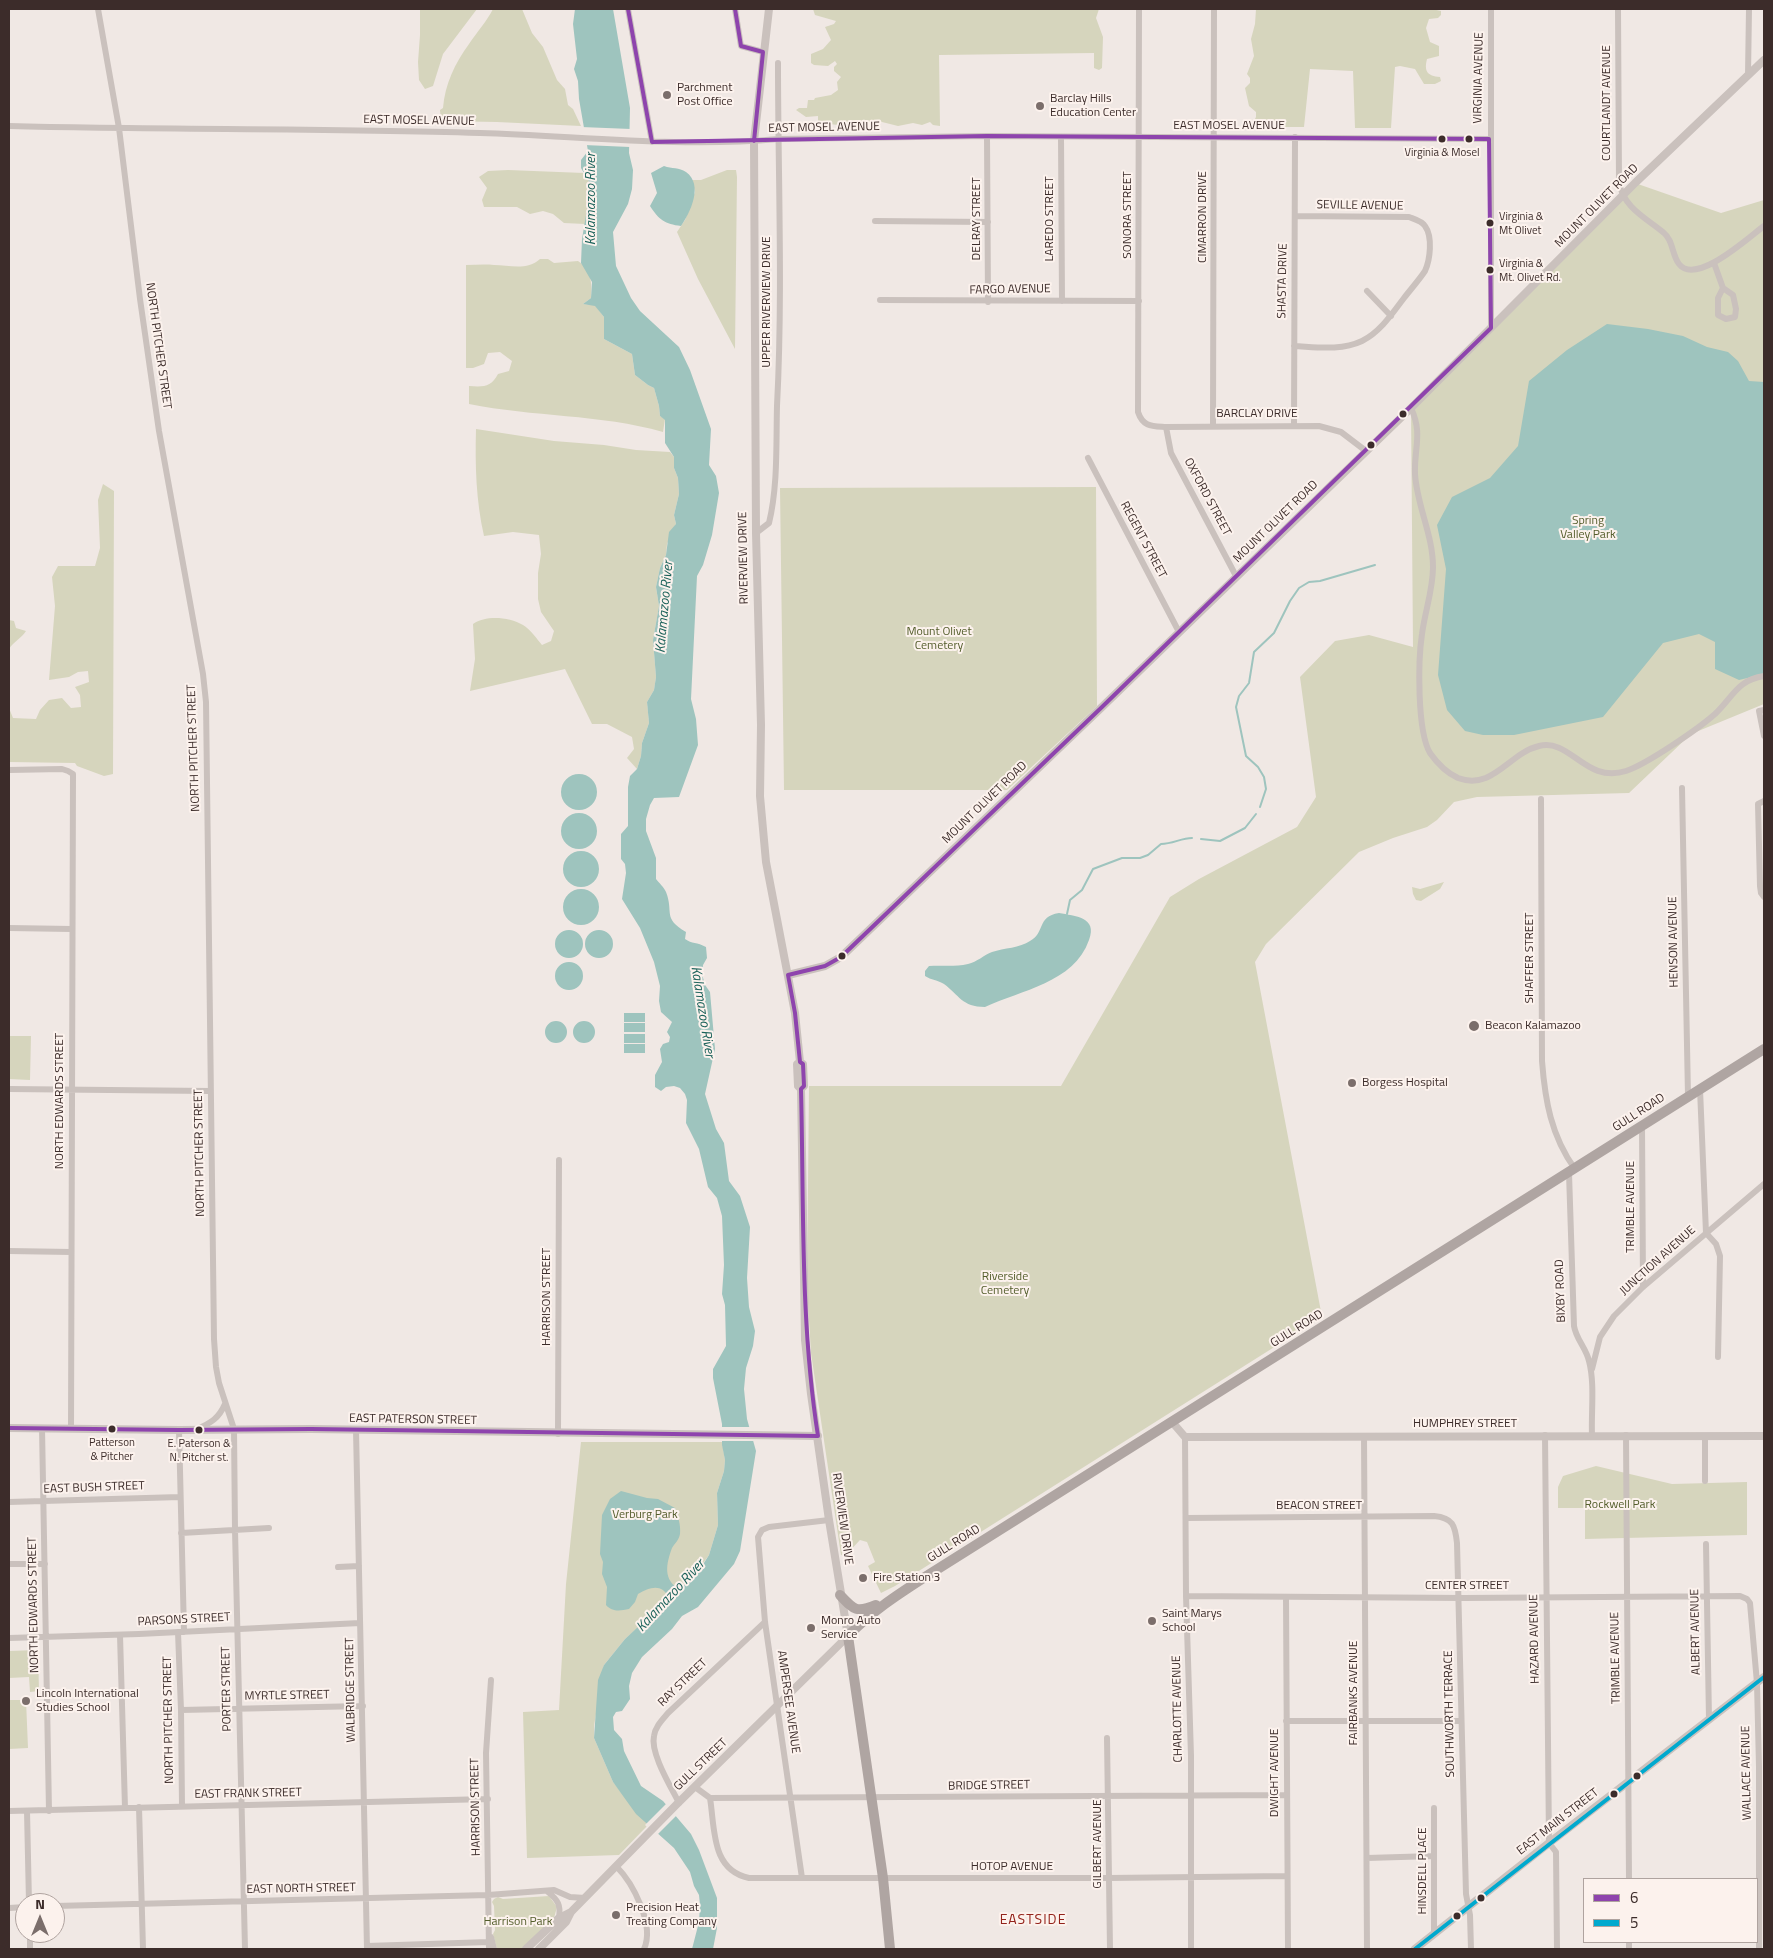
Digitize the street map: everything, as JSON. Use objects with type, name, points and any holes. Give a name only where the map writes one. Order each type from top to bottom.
[{"type":"main road","name":"GULL ROAD","points":[[848,1636],[864,1619],[889,1600],[1173,1423],[1764,1049]]},
{"type":"main road","points":[[840,1595],[852,1608],[859,1610],[864,1610],[889,1600]]},
{"type":"main road","name":"RIVERVIEW DRIVE","points":[[848,1636],[883,1878],[890,1949]]},
{"type":"street","name":"NORTH PITCHER STREET","points":[[98,9],[119,128],[140,299],[159,431],[202,664],[206,702],[215,1353],[216,1367],[225,1404],[234,1429]]},
{"type":"street","points":[[628,9],[652,142]]},
{"type":"street","points":[[735,9],[741,46],[764,52]]},
{"type":"street","name":"RIVERVIEW DRIVE","points":[[769,9],[754,142],[756,533],[762,822],[770,888],[795,1013],[800,1062],[797,1064],[797,1079],[798,1086],[801,1089],[803,1306],[811,1394],[840,1595],[848,1636]]},
{"type":"street","name":"SONORA STREET","points":[[1138,9],[1138,412],[1141,422]]},
{"type":"street","name":"CIMARRON DRIVE","points":[[1213,425],[1214,9]]},
{"type":"street","name":"VIRGINIA AVENUE","points":[[1491,9],[1491,328]]},
{"type":"street","name":"COURTLANDT AVENUE","points":[[1618,9],[1619,183],[1623,197]]},
{"type":"street","points":[[1748,75],[1749,9]]},
{"type":"street","name":"MOUNT OLIVET ROAD","points":[[788,975],[825,966],[841,957],[1411,408],[1764,60]]},
{"type":"street","name":"UPPER RIVERVIEW DRIVE","points":[[756,533],[769,523],[774,488],[780,354],[778,63]]},
{"type":"street","name":"EAST MOSEL AVENUE","points":[[9,126],[480,133],[652,142],[754,142],[988,136],[1490,139]]},
{"type":"street","name":"DELRAY STREET","points":[[988,136],[988,302]]},
{"type":"street","name":"LAREDO STREET","points":[[1061,137],[1062,301]]},
{"type":"street","name":"SHASTA DRIVE","points":[[1294,426],[1295,137]]},
{"type":"street","points":[[1623,197],[1649,223],[1666,234],[1676,260],[1682,268],[1691,271],[1714,263],[1764,226]]},
{"type":"street","name":"SEVILLE AVENUE","points":[[1295,216],[1399,216],[1409,217],[1424,224],[1429,235],[1430,245],[1426,269],[1391,316]]},
{"type":"street","points":[[875,222],[988,222]]},
{"type":"street","points":[[1714,263],[1723,288],[1733,295],[1736,309],[1735,317],[1726,319],[1718,315],[1718,298],[1723,288]]},
{"type":"street","points":[[1294,346],[1335,347],[1359,342],[1377,331],[1391,316],[1367,291]]},
{"type":"street","name":"FARGO AVENUE","points":[[880,300],[988,302],[1139,301]]},
{"type":"street","points":[[1411,408],[1418,430],[1415,473],[1431,542],[1433,566],[1430,599],[1420,647],[1421,725],[1425,743],[1431,754],[1448,772],[1467,780],[1485,779],[1502,770],[1528,750],[1544,745],[1561,749],[1584,765],[1597,771],[1622,772],[1643,763],[1700,726],[1715,714],[1743,683],[1764,676]]},
{"type":"street","name":"BARCLAY DRIVE","points":[[1141,422],[1147,426],[1166,427],[1213,425],[1319,426],[1340,432],[1366,451]]},
{"type":"street","name":"OXFORD STREET","points":[[1166,427],[1171,453],[1236,576]]},
{"type":"street","name":"REGENT STREET","points":[[1088,458],[1178,632]]},
{"type":"street","points":[[1764,710],[1759,711],[1764,736]]},
{"type":"street","name":"NORTH EDWARDS STREET","points":[[9,770],[62,769],[71,772],[73,781],[71,928],[71,1429]]},
{"type":"street","name":"HENSON AVENUE","points":[[1682,788],[1688,1096]]},
{"type":"street","name":"SHAFFER STREET","points":[[1541,799],[1542,1061],[1547,1107],[1555,1136],[1572,1171]]},
{"type":"street","points":[[1764,801],[1758,804],[1762,838],[1760,890],[1764,896]]},
{"type":"street","points":[[9,928],[71,928]]},
{"type":"street","points":[[9,1089],[210,1090]]},
{"type":"street","points":[[1700,1089],[1706,1233],[1716,1244],[1720,1256],[1718,1357]]},
{"type":"street","name":"TRIMBLE AVENUE","points":[[1642,1126],[1643,1287]]},
{"type":"street","name":"HARRISON STREET","points":[[558,1434],[559,1160]]},
{"type":"street","name":"BIXBY ROAD","points":[[1572,1171],[1574,1326],[1576,1336],[1587,1356],[1591,1372],[1592,1435]]},
{"type":"street","name":"JUNCTION AVENUE","points":[[1591,1372],[1600,1337],[1614,1316],[1643,1287],[1764,1183]]},
{"type":"street","points":[[9,1251],[70,1252]]},
{"type":"street","points":[[193,1430],[210,1424],[220,1414],[225,1404]]},
{"type":"street","points":[[1173,1423],[1185,1437]]},
{"type":"street","name":"EAST PATERSON STREET","points":[[9,1428],[818,1436]]},
{"type":"street","name":"NORTH EDWARDS STREET","points":[[42,1428],[50,1811]]},
{"type":"street","name":"PORTER STREET","points":[[234,1429],[245,1949]]},
{"type":"street","name":"NORTH PITCHER STREET","points":[[179,1430],[182,1806]]},
{"type":"street","name":"WALBRIDGE STREET","points":[[356,1430],[367,1948]]},
{"type":"street","name":"HAZARD AVENUE","points":[[1545,1435],[1549,1843],[1556,1852],[1557,1949]]},
{"type":"street","name":"TRIMBLE AVENUE","points":[[1626,1435],[1629,1878]]},
{"type":"street","name":"FAIRBANKS AVENUE","points":[[1364,1436],[1367,1949]]},
{"type":"street","points":[[1705,1436],[1705,1481]]},
{"type":"street","name":"HUMPHREY STREET","points":[[1185,1437],[1764,1436]]},
{"type":"street","name":"CHARLOTTE AVENUE","points":[[1185,1437],[1191,1949]]},
{"type":"street","name":"EAST BUSH STREET","points":[[9,1502],[180,1497]]},
{"type":"street","name":"BEACON STREET","points":[[1187,1518],[1434,1516],[1450,1521]]},
{"type":"street","name":"AMPERSEE AVENUE","points":[[802,1878],[765,1622],[757,1542],[762,1530],[780,1525],[829,1520]]},
{"type":"street","name":"SOUTHWORTH TERRACE","points":[[1450,1521],[1456,1534],[1466,1894],[1469,1907],[1472,1949]]},
{"type":"street","points":[[181,1532],[269,1528]]},
{"type":"street","name":"ALBERT AVENUE","points":[[1706,1544],[1709,1720]]},
{"type":"street","points":[[9,1564],[45,1564]]},
{"type":"street","points":[[338,1567],[359,1566]]},
{"type":"street","name":"CENTER STREET","points":[[1186,1596],[1459,1598],[1740,1596],[1747,1599]]},
{"type":"street","name":"DWIGHT AVENUE","points":[[1286,1597],[1288,1949]]},
{"type":"street","name":"WALLACE AVENUE","points":[[1747,1599],[1750,1603],[1762,1767],[1762,1929],[1759,1949]]},
{"type":"street","name":"RAY STREET","points":[[678,1804],[654,1749],[653,1738],[657,1727],[668,1713],[765,1622]]},
{"type":"street","name":"PARSONS STREET","points":[[9,1638],[120,1635],[360,1623]]},
{"type":"street","points":[[120,1635],[125,1808]]},
{"type":"street","name":"GULL STREET","points":[[539,1949],[566,1922],[571,1912],[616,1866],[848,1636]]},
{"type":"street","name":"EAST MAIN STREET","points":[[1415,1949],[1764,1677]]},
{"type":"street","name":"HARRISON STREET","points":[[489,1946],[486,1753],[491,1680]]},
{"type":"street","name":"MYRTLE STREET","points":[[181,1710],[363,1706]]},
{"type":"street","points":[[1286,1721],[1461,1721]]},
{"type":"street","name":"GILBERT AVENUE","points":[[1106,1738],[1109,1796],[1110,1949]]},
{"type":"street","points":[[694,1787],[710,1798]]},
{"type":"street","name":"BRIDGE STREET","points":[[710,1798],[1190,1794],[1287,1795]]},
{"type":"street","name":"HOTOP AVENUE","points":[[710,1798],[720,1856],[725,1866],[737,1875],[756,1879],[1287,1876]]},
{"type":"street","name":"EAST FRANK STREET","points":[[9,1811],[488,1799]]},
{"type":"street","points":[[139,1807],[143,1949]]},
{"type":"street","name":"HINSDELL PLACE","points":[[1434,1808],[1434,1934]]},
{"type":"street","points":[[27,1811],[29,1893]]},
{"type":"street","points":[[1366,1858],[1434,1856]]},
{"type":"street","points":[[616,1866],[642,1908],[646,1938],[644,1949]]},
{"type":"street","name":"EAST NORTH STREET","points":[[65,1906],[488,1895],[548,1892],[554,1890],[570,1897],[585,1898]]},
{"type":"street","points":[[548,1892],[558,1901],[560,1911],[558,1918]]},
{"type":"street","name":"GULL STREET","points":[[526,1949],[558,1918],[571,1912]]},
{"type":"street","name":"HARRISON STREET","points":[[489,1933],[494,1949]]},
{"type":"street","points":[[367,1948],[489,1946]]},
{"type":"green space","points":[[420,9],[477,9],[443,54],[433,86],[425,89],[419,80]]},
{"type":"green space","points":[[493,9],[522,9],[532,33],[543,47],[557,80],[565,89],[568,105],[573,109],[581,126],[441,121],[440,110],[443,108],[446,91],[455,66]]},
{"type":"green space","points":[[813,9],[1099,9],[1096,18],[1103,37],[1102,68],[1099,70],[1094,68],[1094,53],[939,55],[940,126],[933,125],[930,122],[922,125],[913,123],[898,126],[878,121],[839,125],[818,123],[818,116],[806,117],[796,110],[807,108],[808,100],[831,95],[838,90],[837,82],[841,77],[834,71],[834,67],[837,64],[835,61],[828,66],[811,63],[811,54],[823,49],[831,40],[825,27],[834,24],[836,21],[815,15]]},
{"type":"green space","points":[[1256,9],[1432,9],[1441,11],[1441,15],[1438,18],[1429,19],[1426,28],[1430,42],[1439,46],[1439,56],[1427,59],[1426,70],[1429,74],[1440,77],[1441,81],[1435,84],[1424,84],[1415,69],[1395,67],[1391,128],[1355,128],[1353,71],[1310,69],[1304,127],[1255,127],[1253,123],[1256,112],[1249,106],[1245,88],[1250,83],[1250,78],[1247,74],[1254,56],[1251,39]]},
{"type":"green space","points":[[727,170],[736,170],[737,177],[735,349],[698,279],[677,232],[685,220],[695,192],[692,180],[701,180]]},
{"type":"green space","points":[[488,171],[584,173],[591,185],[585,224],[564,223],[553,214],[543,211],[530,214],[517,207],[484,207],[482,200],[487,188],[479,177]]},
{"type":"green space","points":[[1635,183],[1721,213],[1764,200],[1764,704],[1691,734],[1629,793],[1477,797],[1454,802],[1437,820],[1427,827],[1359,852],[1266,944],[1255,962],[1322,1317],[881,1593],[868,1566],[875,1562],[867,1542],[860,1540],[845,1556],[841,1555],[811,1353],[807,1287],[809,1086],[1061,1086],[1170,897],[1199,879],[1297,827],[1316,797],[1300,677],[1335,641],[1369,635],[1413,647],[1411,408]]},
{"type":"green space","points":[[540,259],[548,259],[554,263],[578,261],[589,273],[591,298],[583,304],[595,305],[604,317],[604,339],[632,354],[635,375],[654,388],[660,416],[665,419],[663,432],[615,422],[469,404],[469,386],[490,384],[498,374],[509,371],[512,361],[500,352],[488,353],[484,364],[473,368],[466,368],[466,265],[524,266],[535,263]]},
{"type":"green space","points":[[476,429],[554,441],[670,452],[674,457],[679,494],[674,515],[676,524],[667,544],[666,555],[660,568],[656,587],[659,606],[653,640],[656,677],[654,690],[647,702],[649,723],[642,743],[637,769],[627,758],[634,749],[632,737],[607,724],[592,724],[565,669],[470,691],[475,659],[473,624],[491,618],[511,620],[526,627],[542,645],[551,641],[554,631],[541,612],[538,599],[538,573],[541,554],[539,535],[513,532],[484,536],[479,510]]},
{"type":"green space","points":[[103,484],[114,491],[113,774],[104,776],[77,766],[75,763],[9,762],[9,708],[13,718],[36,719],[40,710],[49,700],[62,698],[71,708],[81,707],[80,695],[75,687],[89,682],[88,671],[78,672],[69,677],[49,680],[55,606],[52,577],[58,566],[95,566],[100,548],[98,500]]},
{"type":"green space","name":"Mount Olivet Cemetery","points":[[1096,487],[1097,706],[1007,790],[784,790],[780,488]]},
{"type":"green space","points":[[9,620],[14,621],[16,628],[26,631],[9,649]]},
{"type":"green space","points":[[1444,882],[1440,889],[1421,901],[1416,900],[1412,887],[1420,889]]},
{"type":"green space","points":[[9,1036],[31,1036],[30,1080],[9,1079]]},
{"type":"green space","name":"Verburg Park","points":[[581,1442],[722,1442],[725,1460],[724,1471],[717,1493],[718,1525],[709,1555],[692,1579],[625,1639],[604,1665],[594,1726],[594,1738],[613,1782],[648,1825],[619,1855],[527,1858],[523,1712],[559,1710],[566,1584]]},
{"type":"green space","name":"Rockwell Park","points":[[1596,1466],[1672,1484],[1747,1482],[1747,1535],[1585,1539],[1585,1508],[1558,1508],[1558,1487],[1563,1476]]},
{"type":"green space","points":[[38,1650],[39,1691],[30,1692],[29,1677],[9,1678],[9,1651]]},
{"type":"green space","points":[[9,1700],[26,1700],[28,1748],[9,1749]]},
{"type":"green space","name":"Harrison Park","points":[[549,1896],[557,1907],[554,1918],[521,1949],[497,1949],[493,1934],[495,1930],[494,1906],[492,1902],[494,1899],[498,1897],[503,1899]]},
{"type":"water","name":"Kalamazoo River","points":[[575,9],[613,9],[630,108],[629,153],[633,170],[632,189],[628,204],[613,232],[616,266],[631,298],[640,311],[679,347],[690,370],[711,429],[709,465],[716,476],[719,493],[712,535],[703,565],[697,576],[691,699],[696,719],[698,745],[679,797],[654,798],[646,819],[646,831],[656,858],[656,879],[666,892],[671,918],[674,923],[686,932],[685,939],[706,947],[707,958],[703,965],[702,974],[705,985],[710,992],[715,1049],[705,1094],[716,1129],[724,1143],[729,1181],[740,1196],[750,1227],[747,1278],[749,1307],[755,1331],[753,1346],[746,1368],[744,1389],[747,1419],[756,1451],[740,1551],[734,1564],[698,1607],[682,1616],[672,1629],[642,1657],[632,1673],[629,1686],[630,1699],[622,1711],[616,1712],[613,1717],[614,1730],[622,1739],[624,1751],[641,1786],[663,1801],[691,1834],[699,1850],[717,1898],[717,1928],[713,1949],[692,1949],[699,1922],[700,1905],[699,1895],[690,1872],[674,1848],[636,1814],[613,1782],[594,1738],[598,1680],[604,1665],[625,1639],[669,1598],[663,1590],[651,1588],[638,1594],[635,1602],[629,1609],[616,1610],[606,1605],[607,1587],[602,1574],[603,1562],[600,1554],[602,1515],[610,1499],[621,1491],[658,1499],[675,1508],[680,1524],[678,1540],[672,1548],[668,1560],[667,1571],[670,1581],[679,1589],[692,1579],[702,1566],[709,1555],[718,1525],[717,1493],[724,1471],[722,1424],[713,1369],[726,1346],[725,1305],[722,1294],[724,1265],[722,1216],[717,1198],[708,1187],[699,1149],[686,1123],[687,1100],[685,1094],[680,1088],[674,1086],[666,1087],[661,1091],[655,1087],[655,1075],[662,1062],[660,1049],[663,1044],[669,1042],[670,1037],[667,1032],[672,1022],[661,1012],[659,1001],[660,986],[654,962],[640,928],[622,899],[626,873],[625,864],[621,859],[621,834],[628,826],[628,787],[630,776],[637,769],[642,743],[649,723],[647,702],[654,690],[656,677],[653,640],[659,606],[656,587],[660,568],[666,555],[669,532],[676,524],[674,515],[679,494],[674,457],[665,443],[665,420],[660,416],[654,388],[635,375],[632,354],[604,339],[604,317],[595,306],[583,304],[591,298],[592,282],[581,263],[582,239],[591,185],[581,168],[581,160],[588,151],[579,99],[578,81],[574,69],[577,59],[573,24]]},
{"type":"water","points":[[664,166],[681,169],[686,172],[694,184],[694,199],[681,226],[663,220],[656,215],[650,206],[657,193],[651,173]]},
{"type":"water","points":[[1607,324],[1683,336],[1707,347],[1728,352],[1738,361],[1749,381],[1764,382],[1764,674],[1739,680],[1715,669],[1715,642],[1699,634],[1663,643],[1603,717],[1514,735],[1483,735],[1465,731],[1447,710],[1438,675],[1446,569],[1437,525],[1452,497],[1490,478],[1518,446],[1529,381],[1567,350]]},
{"type":"water","points":[[579,774],[586,775],[592,779],[596,785],[596,799],[592,805],[586,809],[579,810],[572,809],[566,805],[562,799],[561,792],[562,785],[566,779],[572,775]]},
{"type":"water","points":[[579,813],[586,814],[592,818],[596,824],[596,838],[592,844],[586,848],[579,849],[572,848],[566,844],[562,838],[561,831],[562,824],[566,818],[572,814]]},
{"type":"water","points":[[581,851],[588,852],[594,856],[598,862],[598,876],[594,882],[588,886],[581,887],[574,886],[568,882],[564,876],[563,869],[564,862],[568,856],[574,852]]},
{"type":"water","points":[[581,889],[588,890],[594,894],[598,900],[598,914],[594,920],[588,924],[581,925],[574,924],[568,920],[564,914],[563,907],[564,900],[568,894],[574,890]]},
{"type":"water","points":[[1059,913],[1083,919],[1088,922],[1091,932],[1082,955],[1059,976],[1045,983],[985,1007],[966,1003],[944,984],[925,976],[925,971],[929,966],[968,964],[992,952],[1017,947],[1026,943],[1035,937],[1047,918]]},
{"type":"water","points":[[569,930],[579,934],[583,944],[579,954],[569,958],[559,954],[555,944],[559,934]]},
{"type":"water","points":[[599,930],[609,934],[613,944],[609,954],[599,958],[589,954],[585,944],[589,934]]},
{"type":"water","points":[[569,962],[579,966],[583,976],[579,986],[569,990],[559,986],[555,976],[559,966]]},
{"type":"water","points":[[624,1013],[645,1013],[645,1022],[624,1022]]},
{"type":"water","points":[[556,1021],[564,1024],[567,1032],[564,1040],[556,1043],[548,1040],[545,1032],[548,1024]]},
{"type":"water","points":[[584,1021],[592,1024],[595,1032],[592,1040],[584,1043],[576,1040],[573,1032],[576,1024]]},
{"type":"water","points":[[624,1023],[645,1023],[645,1032],[624,1032]]},
{"type":"water","points":[[624,1034],[645,1034],[645,1043],[624,1043]]},
{"type":"water","points":[[624,1044],[645,1044],[645,1053],[624,1053]]},
{"type":"pier","points":[[581,127],[631,129],[630,147],[584,145]]},
{"type":"pier","points":[[719,1427],[753,1427],[757,1441],[719,1441]]},
{"type":"pier","points":[[667,1803],[678,1814],[656,1836],[645,1825]]},
{"type":"waterway","points":[[1260,807],[1266,789],[1264,777],[1258,767],[1246,756],[1236,707],[1239,696],[1249,683],[1254,652],[1274,633],[1290,601],[1299,588],[1309,582],[1320,581],[1375,565]]},
{"type":"waterway","points":[[1201,839],[1220,841],[1245,828],[1256,814]]},
{"type":"waterway","points":[[1067,914],[1070,900],[1082,890],[1093,869],[1122,858],[1140,858],[1148,855],[1161,844],[1192,838]]},
{"type":"transit line","name":"6","points":[[9,1428],[311,1429],[818,1436],[808,1350],[806,1306],[801,1089],[804,1086],[803,1064],[800,1062],[795,1013],[788,975],[825,966],[841,957],[1102,707],[1491,328],[1489,139],[987,136],[652,142],[628,9]]},
{"type":"transit line","name":"6","points":[[735,9],[741,46],[763,52],[754,141]]},
{"type":"transit line","name":"5","points":[[1415,1949],[1764,1677]]},
{"type":"place","name":"Parchment Post Office","points":[[667,95]]},
{"type":"place","name":"Barclay Hills Education Center","points":[[1040,106]]},
{"type":"place","name":"Virginia & Mosel","points":[[1442,139]]},
{"type":"place","name":"Virginia & Mt Olivet","points":[[1490,223]]},
{"type":"place","name":"Virginia & Mt. Olivet Rd.","points":[[1490,270]]},
{"type":"place","name":"Beacon Kalamazoo","points":[[1474,1026]]},
{"type":"place","name":"Borgess Hospital","points":[[1352,1083]]},
{"type":"place","name":"Patterson & Pitcher","points":[[112,1429]]},
{"type":"place","name":"E. Paterson & N. Pitcher st.","points":[[199,1430]]},
{"type":"place","name":"Fire Station 3","points":[[863,1578]]},
{"type":"place","name":"Saint Marys School","points":[[1152,1621]]},
{"type":"place","name":"Monro Auto Service","points":[[811,1628]]},
{"type":"place","name":"Lincoln International Studies School","points":[[26,1701]]},
{"type":"place","name":"Precision Heat Treating Company","points":[[616,1915]]},
{"type":"district","name":"EASTSIDE","points":[[1033,1921]]},
{"type":"park label","name":"Spring Valley Park","points":[[1588,528]]},
{"type":"park label","name":"Riverside Cemetery","points":[[1005,1284]]}]
